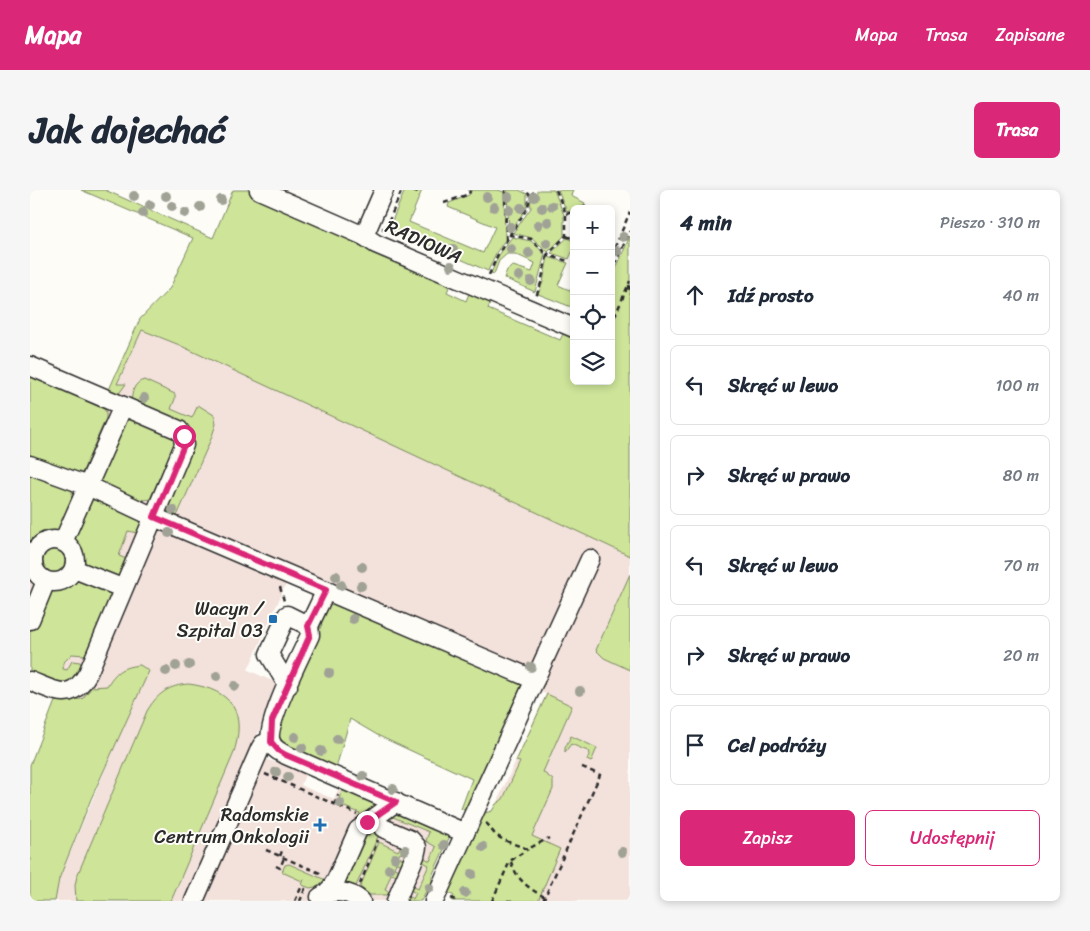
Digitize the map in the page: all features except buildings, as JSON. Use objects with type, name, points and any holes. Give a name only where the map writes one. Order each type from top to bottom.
[{"type":"street","name":"RADIOWA","points":[[259,190],[364,236],[376,244],[570,326]]},
{"type":"street","points":[[364,236],[384,190]]},
{"type":"street","points":[[30,366],[179,430],[184,436],[184,445],[122,588],[88,673],[81,685],[67,693],[58,692],[30,680]]},
{"type":"street","points":[[63,542],[123,406]]},
{"type":"street","points":[[30,465],[88,486],[154,517],[535,680]]},
{"type":"street","points":[[50,541],[63,542],[74,556],[74,569],[63,580],[46,581],[39,577],[35,570],[32,552],[43,543],[50,541]]},
{"type":"street","points":[[434,901],[590,559]]},
{"type":"street","points":[[74,569],[122,588]]},
{"type":"street","points":[[30,620],[46,581]]},
{"type":"street","points":[[326,590],[308,626],[310,635],[272,721],[271,742],[279,751],[286,755],[465,833]]},
{"type":"street","points":[[288,686],[269,654],[286,615],[308,626]]},
{"type":"street","points":[[194,901],[263,744],[271,742]]},
{"type":"street","points":[[319,898],[331,888],[336,880],[358,830],[396,802]]},
{"type":"street","points":[[383,828],[411,840],[417,847],[416,856],[396,901]]},
{"type":"street","points":[[319,898],[330,893],[342,892],[355,896],[359,895]]},
{"type":"path","points":[[385,230],[402,190]]},
{"type":"path","points":[[413,190],[421,193]]},
{"type":"path","points":[[444,203],[469,194],[470,190]]},
{"type":"path","points":[[505,190],[507,240]]},
{"type":"path","points":[[524,190],[530,195]]},
{"type":"path","points":[[489,275],[497,256],[528,207],[530,195],[537,190]]},
{"type":"path","points":[[530,310],[541,283],[547,255],[566,236],[566,214],[556,190]]},
{"type":"path","points":[[614,250],[630,212]]},
{"type":"path","points":[[566,214],[570,213]]},
{"type":"path","points":[[615,264],[630,230]]},
{"type":"path","points":[[506,234],[531,239],[547,255],[568,261]]},
{"type":"path","points":[[566,236],[570,238]]},
{"type":"path","points":[[629,283],[630,294]]},
{"type":"path","points":[[615,316],[629,283]]},
{"type":"path","points":[[543,901],[600,775],[580,766]]},
{"type":"path","points":[[252,768],[357,814],[354,821]]},
{"type":"path","points":[[334,804],[340,790]]},
{"type":"path","points":[[472,816],[484,821],[493,832],[501,837],[528,849]]},
{"type":"path","points":[[359,895],[383,828]]},
{"type":"path","points":[[499,842],[501,837]]},
{"type":"path","points":[[492,901],[510,861],[549,838]]},
{"type":"path","points":[[276,866],[280,868],[282,851]]},
{"type":"path","points":[[510,861],[512,868],[523,883],[545,897]]},
{"type":"path","points":[[295,901],[301,888],[305,889],[300,901]]},
{"type":"path","points":[[507,901],[515,901]]},
{"type":"shaded area","points":[[142,330],[380,426],[630,539],[630,599],[604,658],[630,670],[630,901],[452,901],[546,694],[286,584],[248,670],[279,684],[250,752],[306,772],[301,785],[309,789],[334,799],[338,790],[434,831],[441,848],[418,901],[55,901],[59,879],[124,725],[30,686],[30,358],[117,396],[125,384],[117,385]]},
{"type":"green space","points":[[81,190],[105,190],[213,238],[233,190],[248,190],[266,200],[265,203],[268,204],[269,201],[451,283],[447,292],[466,301],[470,291],[491,300],[488,309],[560,340],[564,332],[570,334],[570,385],[615,385],[615,271],[630,236],[630,556],[177,344],[142,330],[117,384],[126,384],[117,396],[108,392],[140,319],[170,288],[193,238]]},
{"type":"green space","points":[[405,190],[422,190],[409,222],[483,253],[495,227],[448,207],[449,203],[469,195],[472,190],[498,190],[504,192],[505,240],[496,253],[488,271],[389,228]]},
{"type":"green space","points":[[507,190],[519,190],[527,194],[527,207],[510,233],[509,232]]},
{"type":"green space","points":[[539,190],[554,190],[564,215],[564,236],[548,252],[532,238],[513,233],[531,208],[530,197]]},
{"type":"green space","points":[[558,190],[573,190],[571,196],[585,203],[584,205],[570,205],[570,211],[567,212]]},
{"type":"green space","points":[[512,237],[531,241],[545,254],[535,292],[504,278],[507,270],[513,266],[532,272],[535,263],[515,254],[507,254],[499,261],[494,274],[491,273],[499,255]]},
{"type":"green space","points":[[567,238],[570,239],[569,259],[551,253]]},
{"type":"green space","points":[[548,257],[568,263],[558,285],[570,290],[570,306],[538,294],[543,282]]},
{"type":"green space","points":[[30,376],[104,409],[106,412],[106,418],[82,473],[75,473],[30,455]]},
{"type":"green space","points":[[144,380],[175,394],[171,409],[192,418],[198,405],[214,415],[216,424],[211,439],[177,516],[168,513],[164,508],[194,437],[193,432],[191,429],[131,403],[135,386]]},
{"type":"green space","points":[[126,418],[171,436],[174,440],[174,445],[150,499],[145,500],[125,495],[100,485],[98,480]]},
{"type":"green space","points":[[30,472],[72,488],[72,493],[71,506],[64,527],[56,534],[46,535],[30,542]]},
{"type":"green space","points":[[89,500],[96,500],[137,516],[141,522],[137,533],[128,531],[119,556],[129,560],[123,574],[115,579],[90,570],[82,563],[81,551],[73,539]]},
{"type":"green space","points":[[55,546],[66,550],[70,561],[66,572],[55,576],[44,572],[40,561],[44,550]]},
{"type":"green space","points":[[630,574],[630,670],[604,658],[596,650]]},
{"type":"green space","points":[[78,579],[111,590],[112,594],[89,652],[85,655],[72,654],[64,662],[63,669],[67,670],[72,661],[80,662],[82,668],[80,673],[73,683],[58,685],[30,673],[30,631],[42,601],[52,588],[67,587],[74,580]]},
{"type":"green space","points":[[329,596],[521,680],[522,690],[467,811],[461,809],[472,779],[379,736],[350,719],[336,768],[286,746],[279,736],[278,723],[322,624],[318,620]]},
{"type":"green space","points":[[140,665],[149,671],[91,799],[59,879],[55,901],[30,901],[30,765],[55,701],[82,699],[92,687],[107,686],[120,671]]},
{"type":"green space","points":[[189,684],[216,692],[226,698],[233,706],[237,716],[237,740],[233,755],[171,901],[76,901],[75,885],[77,876],[147,711],[164,691],[175,686]]},
{"type":"green space","points":[[547,694],[572,706],[543,772],[553,780],[553,789],[532,836],[560,849],[538,901],[452,901],[454,896],[447,892],[480,814],[492,811],[496,804],[503,799],[520,762],[516,761]]},
{"type":"green space","points":[[571,736],[597,748],[591,762],[587,760],[590,752],[571,744],[565,752]]},
{"type":"green space","points":[[344,786],[381,804],[353,828],[360,813],[337,804]]},
{"type":"green space","points":[[394,810],[450,836],[432,876],[429,892],[426,891],[421,901],[405,901],[407,896],[413,899],[416,893],[410,890],[410,886],[418,889],[429,865],[421,861],[421,856],[430,861],[436,847],[426,841],[429,832],[393,817],[390,822],[381,822]]},
{"type":"green space","points":[[372,826],[380,832],[356,886],[345,882],[361,836]]},
{"type":"green space","points":[[379,842],[398,851],[403,842],[411,853],[409,856],[400,853],[398,857],[407,860],[404,865],[396,863],[394,868],[402,871],[401,877],[391,874],[385,890],[390,895],[370,895],[360,887]]},
{"type":"green space","points":[[289,864],[328,881],[325,885],[310,888],[302,885],[304,879],[302,881],[282,872],[285,865]]},
{"type":"place","name":"Wacyn / Szpital 03","points":[[273,619]]},
{"type":"place","name":"Radomskie Centrum Onkologii","points":[[320,825]]},
{"type":"route","points":[[184,436],[184,445],[154,517],[326,590],[308,626],[310,635],[272,721],[271,742],[274,747],[286,755],[396,802],[367,822]]}]
